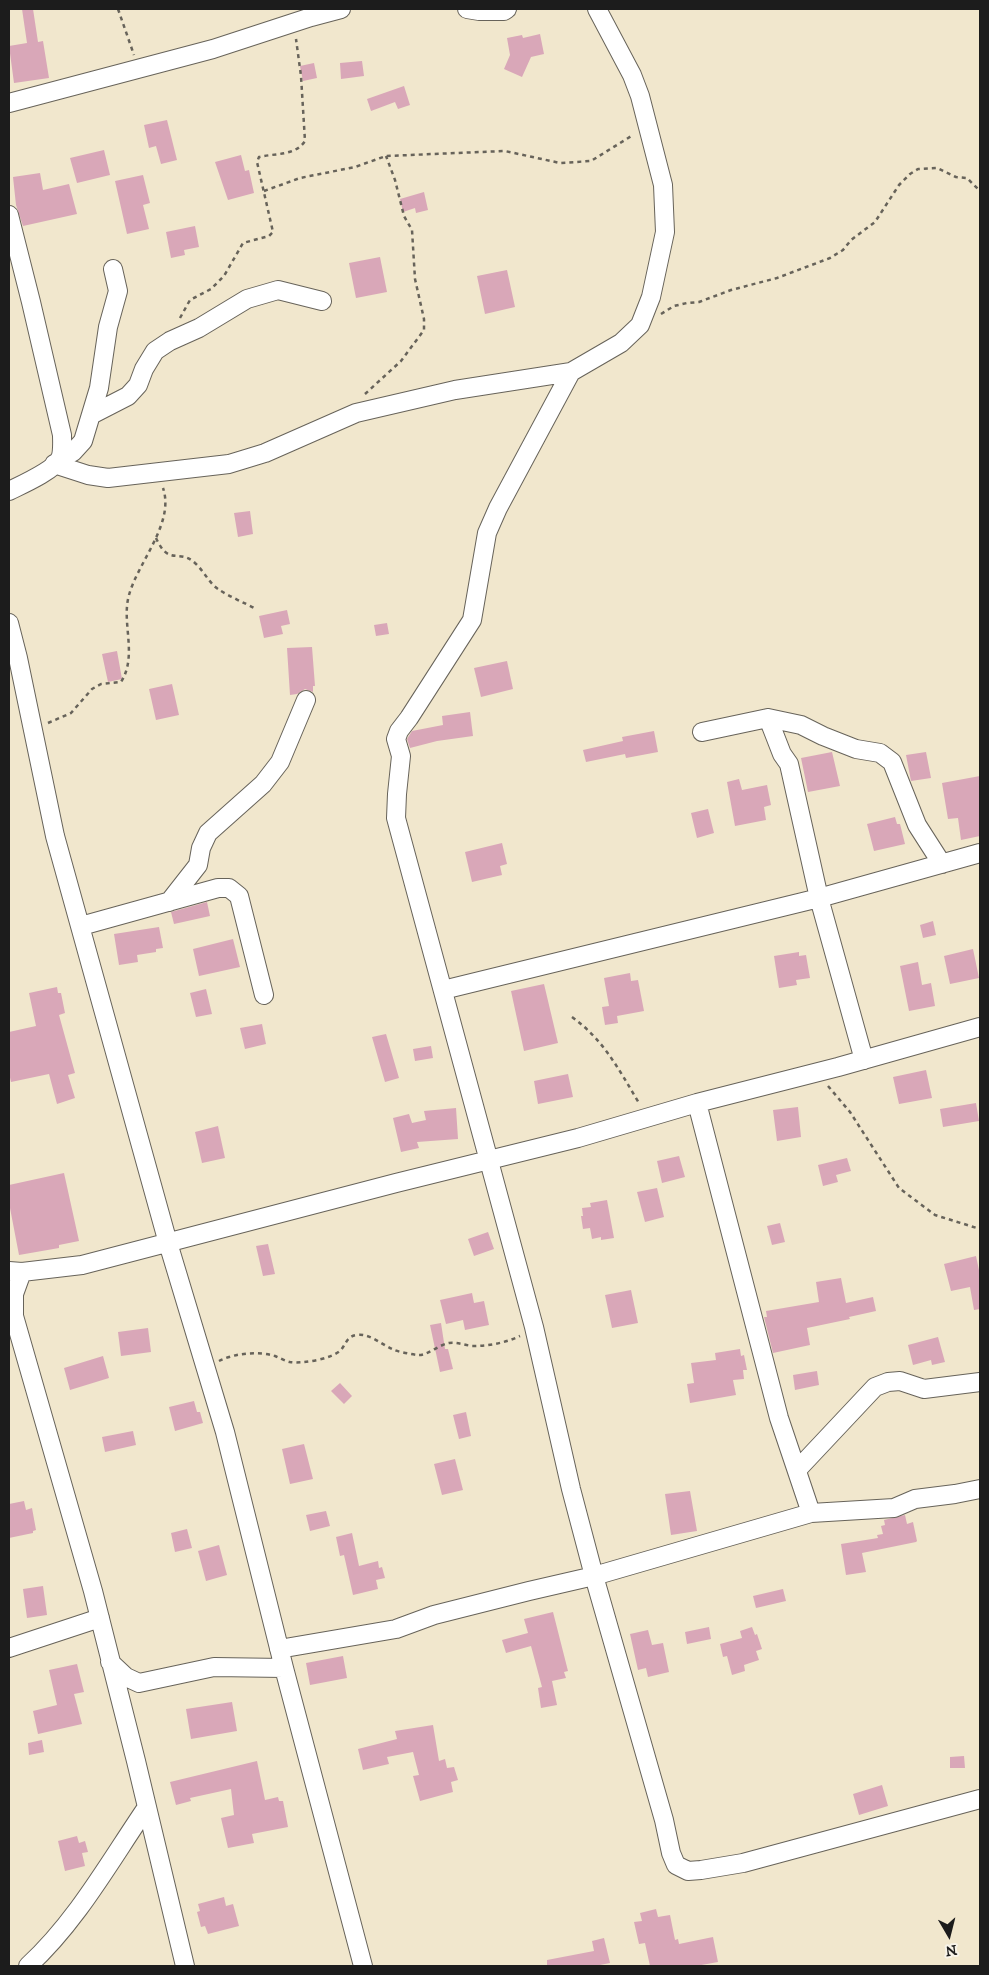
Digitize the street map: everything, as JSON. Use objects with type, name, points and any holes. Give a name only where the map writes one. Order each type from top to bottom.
[{"type":"street","points":[[9,103],[139,69],[341,9]]},
{"type":"street","points":[[467,9],[479,11],[504,11],[507,9]]},
{"type":"street","points":[[57,462],[88,475],[108,478],[229,464],[265,453],[356,413],[455,390],[571,372],[621,343],[640,325],[651,297],[664,232],[663,185],[648,125],[632,75],[597,9]]},
{"type":"street","points":[[9,215],[62,435],[57,462]]},
{"type":"street","points":[[9,491],[48,469],[73,452],[83,441],[98,388],[108,327],[118,291],[113,269]]},
{"type":"street","points":[[91,415],[128,396],[138,385],[144,369],[155,351],[170,340],[199,328],[247,299],[278,290],[322,301]]},
{"type":"street","points":[[571,372],[498,508],[487,533],[472,620],[399,731],[396,739],[401,756],[396,818],[535,1331],[571,1490],[664,1820],[671,1854],[676,1865],[688,1871],[743,1863],[980,1799]]},
{"type":"street","points":[[9,623],[55,836],[168,1243],[225,1432],[279,1649],[363,1966]]},
{"type":"street","points":[[168,902],[198,865],[208,834],[263,784],[280,762],[306,700]]},
{"type":"street","points":[[768,718],[778,745],[789,764],[819,898],[864,1060]]},
{"type":"street","points":[[702,732],[768,718],[801,725],[822,736],[856,749],[880,753],[892,762],[917,825],[942,864]]},
{"type":"street","points":[[443,990],[819,898],[980,853]]},
{"type":"street","points":[[81,926],[218,888],[229,888],[239,896],[264,995]]},
{"type":"street","points":[[185,1966],[100,1618],[14,1316],[15,1272],[82,1265],[578,1138],[697,1102],[815,1073],[980,1027]]},
{"type":"street","points":[[697,1102],[779,1418],[798,1470],[810,1513]]},
{"type":"street","points":[[798,1470],[875,1387],[888,1382],[900,1381],[924,1389],[980,1382]]},
{"type":"street","points":[[279,1649],[396,1629],[434,1615],[473,1604],[594,1576],[701,1543],[810,1513],[894,1508],[915,1499],[980,1489]]},
{"type":"street","points":[[9,1648],[100,1618]]},
{"type":"street","points":[[109,1661],[126,1677],[139,1683],[214,1667],[284,1668]]},
{"type":"street","points":[[28,1966],[48,1948],[84,1902],[147,1806]]},
{"type":"path","points":[[118,9],[139,69]]},
{"type":"path","points":[[170,340],[190,300],[211,289],[224,276],[243,244],[270,236],[274,232],[257,162],[259,157],[290,152],[300,148],[305,141],[300,69],[292,23]]},
{"type":"path","points":[[264,191],[300,178],[355,167],[386,156],[505,151],[560,163],[591,162],[648,125]]},
{"type":"path","points":[[356,413],[361,398],[401,361],[424,330],[424,319],[415,279],[412,230],[402,210],[395,180],[386,156]]},
{"type":"path","points":[[640,325],[674,306],[699,302],[731,290],[777,278],[830,258],[843,250],[851,240],[875,222],[899,184],[918,169],[937,168],[956,177],[967,178],[980,191]]},
{"type":"path","points":[[32,730],[71,713],[92,689],[101,684],[121,682],[125,675],[129,652],[126,608],[146,554],[156,538],[164,517],[165,494],[157,472]]},
{"type":"path","points":[[156,538],[162,550],[169,555],[180,556],[194,562],[218,589],[256,609]]},
{"type":"path","points":[[572,1017],[586,1027],[607,1050],[647,1117]]},
{"type":"path","points":[[815,1073],[837,1095],[850,1112],[899,1188],[935,1215],[980,1229]]},
{"type":"path","points":[[205,1369],[227,1357],[245,1353],[273,1356],[290,1362],[322,1359],[336,1353],[342,1348],[346,1340],[357,1335],[369,1336],[393,1350],[419,1355],[449,1343],[490,1346],[535,1331]]},
{"type":"building","points":[[22,9],[33,9],[38,42],[43,41],[49,78],[14,83],[9,46],[27,43]]},
{"type":"building","points":[[540,34],[544,54],[531,57],[522,77],[504,69],[510,55],[507,38],[522,35],[523,38]]},
{"type":"building","points":[[362,61],[364,76],[341,79],[340,63]]},
{"type":"building","points":[[314,63],[317,78],[303,81],[300,66]]},
{"type":"building","points":[[404,86],[410,105],[398,109],[395,102],[371,111],[367,99]]},
{"type":"building","points":[[167,120],[177,160],[161,164],[156,146],[149,148],[144,125]]},
{"type":"building","points":[[104,150],[110,175],[77,183],[70,158]]},
{"type":"building","points":[[241,155],[245,171],[249,170],[254,193],[228,200],[215,162]]},
{"type":"building","points":[[40,173],[43,190],[69,184],[77,214],[23,226],[16,205],[13,177]]},
{"type":"building","points":[[143,175],[150,203],[143,205],[149,229],[127,234],[115,181]]},
{"type":"building","points":[[424,192],[428,210],[416,213],[415,208],[403,212],[400,199]]},
{"type":"building","points":[[195,226],[199,247],[184,250],[185,255],[171,258],[166,232]]},
{"type":"building","points":[[380,257],[387,292],[356,298],[349,263]]},
{"type":"building","points":[[507,270],[515,307],[485,314],[477,276]]},
{"type":"building","points":[[250,511],[253,534],[238,537],[234,513]]},
{"type":"building","points":[[287,610],[290,624],[281,626],[283,634],[264,638],[259,616]]},
{"type":"building","points":[[387,623],[389,634],[376,636],[374,625]]},
{"type":"building","points":[[312,647],[315,686],[313,686],[313,692],[305,689],[297,694],[290,695],[287,648]]},
{"type":"building","points":[[117,651],[122,679],[108,682],[102,654]]},
{"type":"building","points":[[507,661],[513,689],[481,697],[474,668]]},
{"type":"building","points":[[172,684],[179,715],[156,720],[149,689]]},
{"type":"building","points":[[470,712],[473,736],[437,741],[410,748],[407,739],[412,731],[443,725],[442,716]]},
{"type":"building","points":[[654,731],[658,752],[626,758],[625,754],[586,762],[583,750],[623,741],[622,737]]},
{"type":"building","points":[[832,752],[840,786],[808,792],[801,758]]},
{"type":"building","points":[[926,752],[931,778],[911,781],[906,755]]},
{"type":"building","points":[[980,776],[980,836],[961,840],[958,818],[948,819],[942,783]]},
{"type":"building","points":[[739,779],[742,790],[767,785],[771,805],[764,807],[766,820],[735,826],[727,782]]},
{"type":"building","points":[[708,809],[714,833],[697,838],[691,813]]},
{"type":"building","points":[[895,817],[897,824],[900,824],[905,844],[874,851],[867,824]]},
{"type":"building","points":[[502,843],[507,864],[500,866],[502,875],[472,882],[465,852]]},
{"type":"building","points":[[207,902],[210,916],[174,924],[171,912]]},
{"type":"building","points":[[933,921],[936,935],[923,938],[920,925]]},
{"type":"building","points":[[159,927],[163,948],[156,949],[156,952],[137,955],[138,962],[119,965],[114,934]]},
{"type":"building","points":[[233,939],[240,967],[199,976],[193,949]]},
{"type":"building","points":[[973,949],[979,978],[950,984],[944,956]]},
{"type":"building","points":[[799,952],[799,956],[806,955],[810,978],[796,980],[797,985],[779,988],[774,956]]},
{"type":"building","points":[[918,962],[922,985],[931,983],[935,1006],[909,1011],[900,966]]},
{"type":"building","points":[[630,973],[631,981],[638,980],[644,1011],[617,1016],[618,1023],[605,1025],[602,1007],[609,1006],[604,978]]},
{"type":"building","points":[[544,984],[558,1043],[524,1051],[511,991]]},
{"type":"building","points":[[57,987],[58,993],[61,993],[65,1013],[59,1015],[75,1073],[68,1075],[75,1098],[57,1104],[49,1074],[11,1082],[9,1073],[9,1032],[36,1026],[29,993]]},
{"type":"building","points":[[206,989],[212,1014],[196,1017],[190,993]]},
{"type":"building","points":[[262,1024],[266,1044],[245,1049],[240,1028]]},
{"type":"building","points":[[386,1034],[399,1078],[385,1082],[372,1037]]},
{"type":"building","points":[[431,1046],[433,1058],[415,1061],[413,1049]]},
{"type":"building","points":[[926,1070],[932,1098],[899,1104],[893,1077]]},
{"type":"building","points":[[568,1074],[573,1097],[538,1104],[534,1081]]},
{"type":"building","points":[[976,1103],[979,1121],[943,1127],[940,1109]]},
{"type":"building","points":[[798,1107],[801,1137],[777,1141],[773,1110]]},
{"type":"building","points":[[456,1108],[458,1139],[417,1142],[419,1148],[401,1152],[393,1118],[409,1114],[412,1123],[426,1120],[424,1111]]},
{"type":"building","points":[[218,1126],[225,1158],[202,1163],[195,1132]]},
{"type":"building","points":[[679,1156],[685,1177],[662,1183],[657,1161]]},
{"type":"building","points":[[847,1158],[851,1171],[836,1175],[838,1182],[823,1186],[818,1165]]},
{"type":"building","points":[[64,1173],[79,1241],[59,1245],[59,1248],[19,1255],[9,1208],[9,1185]]},
{"type":"building","points":[[657,1188],[664,1217],[645,1222],[637,1192]]},
{"type":"building","points":[[607,1200],[614,1238],[601,1240],[601,1237],[592,1239],[590,1228],[583,1229],[582,1208],[591,1207],[590,1203]]},
{"type":"building","points":[[780,1223],[785,1242],[772,1245],[767,1226]]},
{"type":"building","points":[[488,1232],[494,1249],[474,1256],[468,1239]]},
{"type":"building","points":[[268,1244],[275,1274],[263,1276],[256,1246]]},
{"type":"building","points":[[976,1256],[980,1275],[980,1309],[974,1310],[970,1287],[951,1291],[944,1264]]},
{"type":"building","points":[[841,1278],[846,1303],[873,1297],[876,1311],[849,1317],[850,1319],[807,1328],[810,1345],[773,1353],[764,1317],[767,1317],[766,1311],[819,1302],[816,1282]]},
{"type":"building","points":[[631,1290],[638,1323],[612,1328],[605,1295]]},
{"type":"building","points":[[472,1293],[474,1303],[484,1301],[489,1325],[465,1330],[463,1320],[446,1324],[440,1300]]},
{"type":"building","points":[[441,1323],[445,1349],[448,1349],[453,1369],[440,1372],[430,1325]]},
{"type":"building","points":[[148,1328],[151,1352],[121,1356],[118,1332]]},
{"type":"building","points":[[938,1337],[945,1362],[932,1365],[931,1360],[913,1365],[908,1345]]},
{"type":"building","points":[[740,1349],[741,1356],[744,1355],[747,1370],[743,1370],[744,1379],[733,1380],[736,1395],[690,1403],[687,1384],[694,1383],[691,1363],[716,1360],[715,1353]]},
{"type":"building","points":[[103,1356],[109,1378],[70,1390],[64,1368]]},
{"type":"building","points":[[817,1371],[819,1385],[795,1390],[793,1375]]},
{"type":"building","points":[[340,1383],[352,1396],[344,1404],[331,1391]]},
{"type":"building","points":[[194,1401],[203,1423],[175,1431],[169,1407]]},
{"type":"building","points":[[466,1412],[471,1436],[459,1439],[453,1415]]},
{"type":"building","points":[[133,1431],[136,1445],[105,1452],[102,1437]]},
{"type":"building","points":[[304,1444],[313,1479],[290,1484],[282,1449]]},
{"type":"building","points":[[455,1459],[463,1490],[442,1495],[434,1464]]},
{"type":"building","points":[[690,1491],[697,1531],[671,1535],[665,1494]]},
{"type":"building","points":[[24,1501],[26,1510],[32,1508],[36,1530],[33,1533],[9,1538],[9,1504]]},
{"type":"building","points":[[326,1511],[330,1526],[310,1531],[306,1515]]},
{"type":"building","points":[[905,1515],[907,1524],[913,1522],[917,1541],[862,1553],[866,1572],[846,1575],[841,1544],[878,1538],[877,1535],[883,1534],[881,1526],[885,1525],[884,1520]]},
{"type":"building","points":[[187,1529],[192,1548],[175,1552],[171,1533]]},
{"type":"building","points":[[352,1533],[359,1566],[378,1561],[379,1568],[382,1567],[385,1578],[376,1580],[378,1589],[353,1595],[344,1555],[340,1556],[336,1537]]},
{"type":"building","points":[[219,1545],[227,1575],[206,1581],[198,1551]]},
{"type":"building","points":[[43,1586],[47,1615],[27,1618],[23,1589]]},
{"type":"building","points":[[783,1589],[786,1601],[756,1608],[753,1596]]},
{"type":"building","points":[[553,1612],[568,1671],[564,1672],[566,1678],[552,1681],[557,1705],[541,1708],[538,1688],[542,1687],[531,1646],[506,1653],[502,1640],[528,1633],[524,1619]]},
{"type":"building","points":[[709,1627],[711,1639],[687,1644],[685,1632]]},
{"type":"building","points":[[752,1627],[755,1635],[757,1634],[762,1649],[756,1651],[759,1660],[744,1665],[745,1671],[732,1675],[727,1656],[723,1657],[720,1644],[742,1638],[740,1631]]},
{"type":"building","points":[[648,1630],[652,1645],[663,1643],[669,1672],[648,1677],[646,1668],[638,1670],[630,1634]]},
{"type":"building","points":[[343,1656],[347,1678],[310,1685],[306,1663]]},
{"type":"building","points":[[77,1664],[84,1692],[74,1694],[82,1724],[38,1734],[33,1711],[57,1705],[49,1670]]},
{"type":"building","points":[[232,1702],[237,1731],[191,1739],[186,1709]]},
{"type":"building","points":[[433,1725],[439,1761],[445,1759],[447,1768],[454,1767],[458,1780],[451,1782],[453,1792],[420,1801],[413,1776],[419,1775],[413,1752],[387,1757],[389,1764],[363,1770],[358,1749],[397,1739],[395,1731]]},
{"type":"building","points":[[42,1740],[44,1752],[29,1755],[28,1743]]},
{"type":"building","points":[[964,1756],[965,1768],[950,1768],[950,1757]]},
{"type":"building","points":[[257,1761],[265,1800],[278,1797],[279,1801],[283,1801],[288,1827],[252,1834],[254,1843],[228,1848],[221,1818],[234,1815],[231,1789],[190,1798],[191,1801],[176,1805],[170,1782]]},
{"type":"building","points":[[882,1785],[888,1806],[859,1815],[853,1794]]},
{"type":"building","points":[[77,1836],[79,1843],[85,1841],[88,1852],[82,1853],[85,1866],[65,1871],[58,1841]]},
{"type":"building","points":[[224,1897],[226,1906],[233,1904],[239,1926],[208,1934],[205,1926],[201,1927],[197,1912],[200,1911],[198,1904]]},
{"type":"building","points":[[656,1909],[658,1917],[670,1915],[675,1940],[678,1939],[679,1944],[713,1937],[718,1962],[696,1966],[650,1966],[645,1943],[639,1944],[634,1922],[642,1921],[640,1913]]},
{"type":"building","points":[[604,1938],[610,1963],[595,1966],[547,1966],[547,1960],[594,1951],[592,1941]]}]
